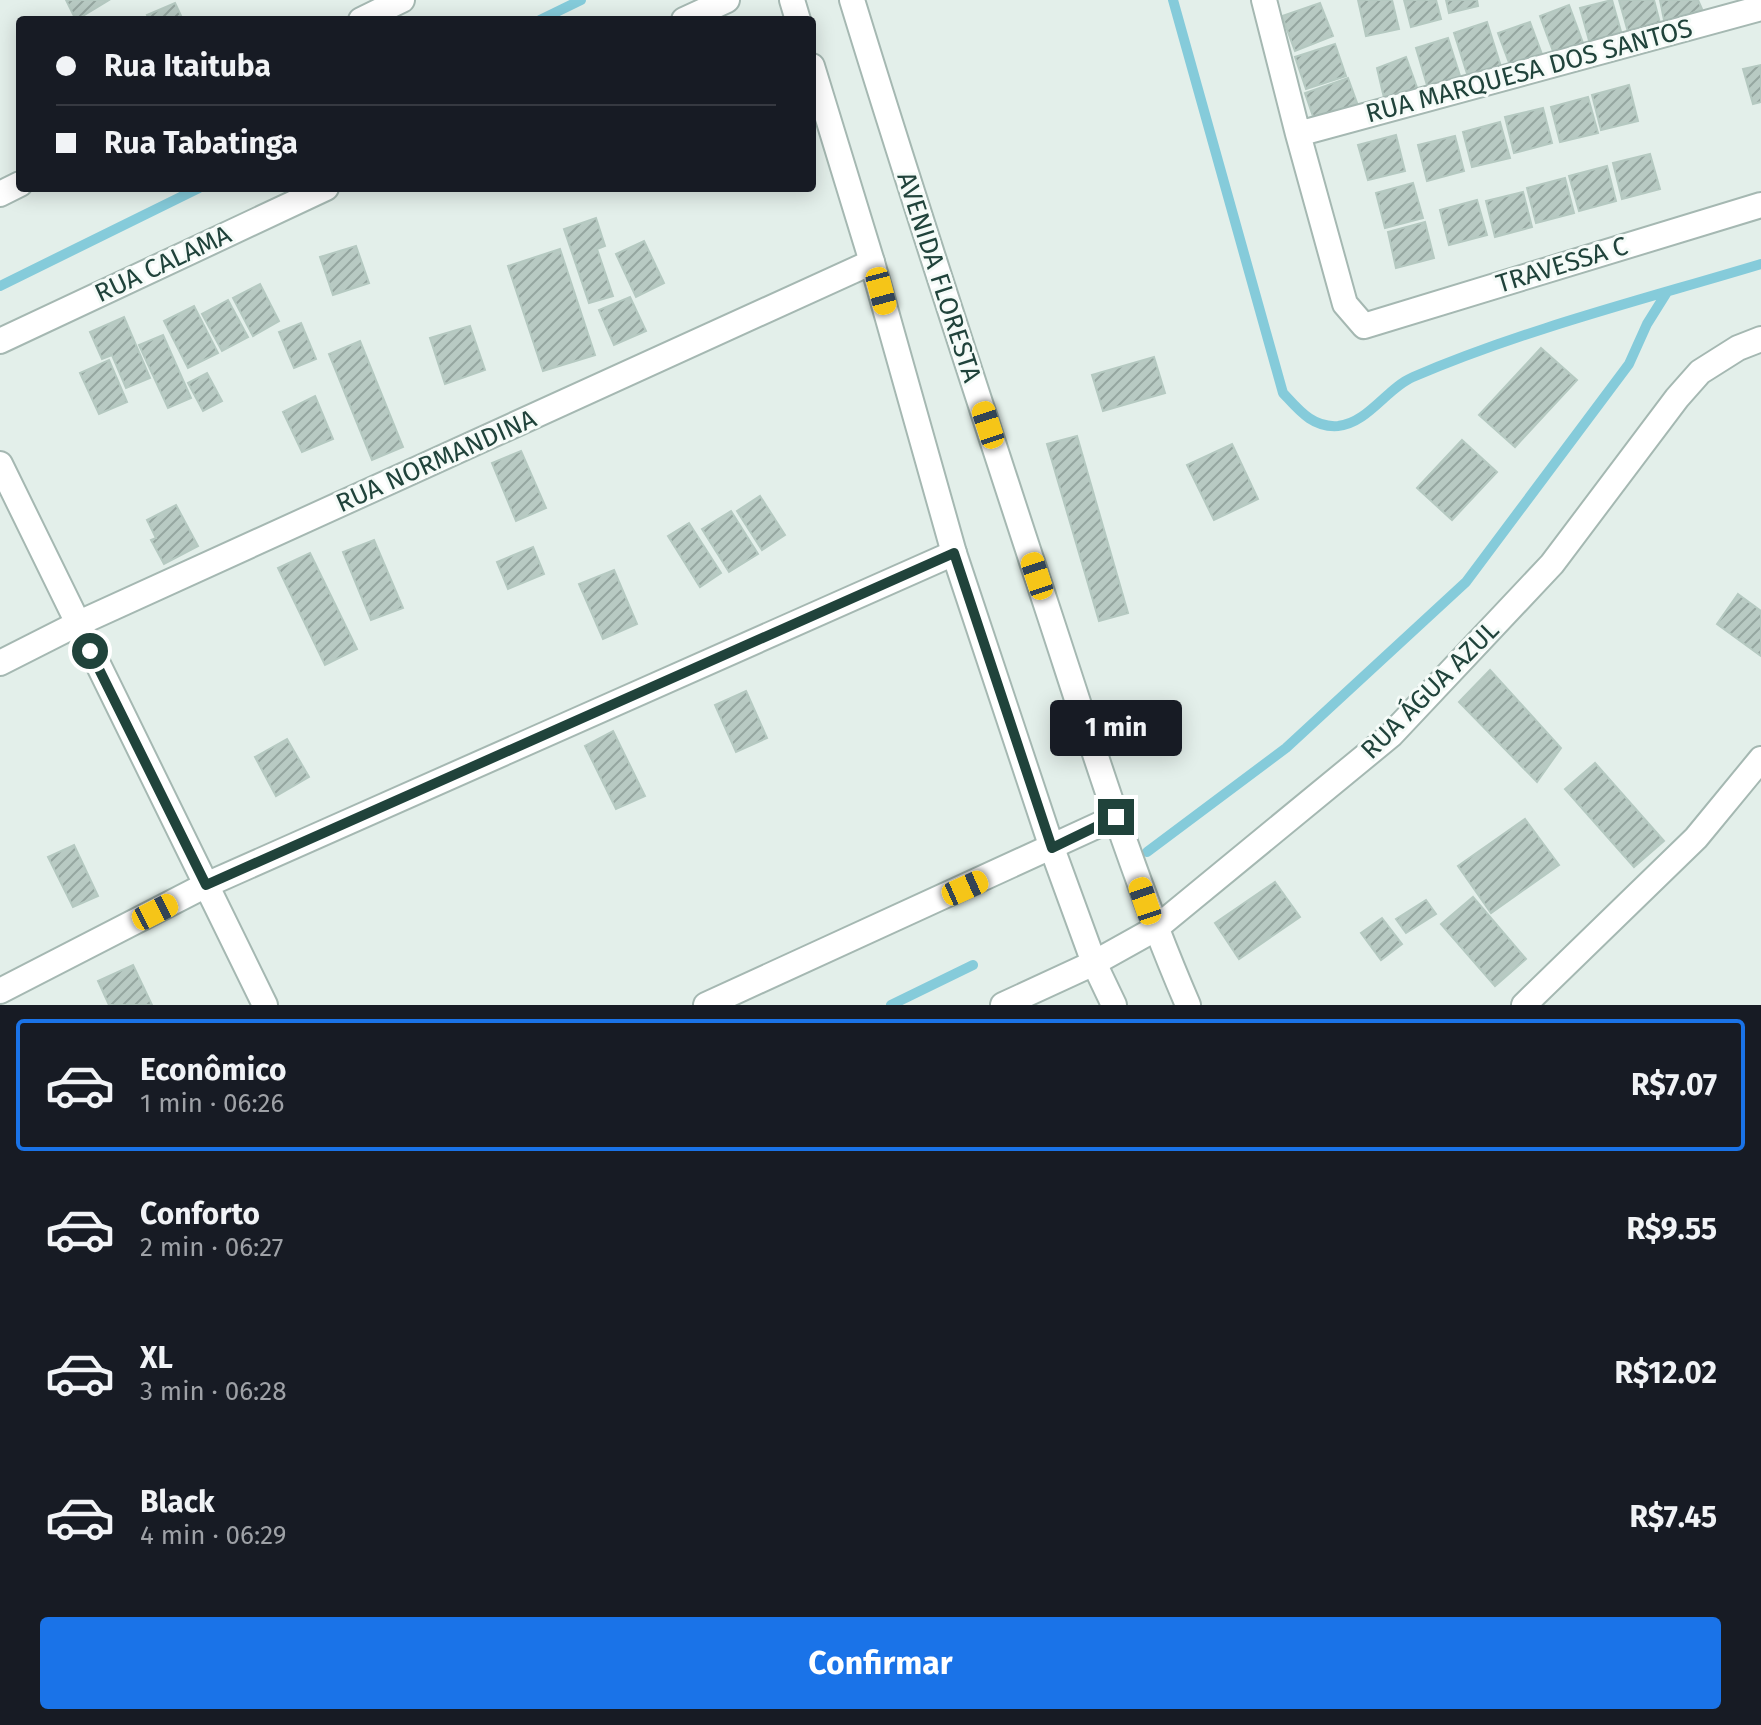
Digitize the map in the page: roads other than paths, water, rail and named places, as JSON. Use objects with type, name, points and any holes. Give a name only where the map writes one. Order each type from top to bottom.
[{"type":"street","points":[[369,16],[402,0]]},
{"type":"street","points":[[693,16],[727,0]]},
{"type":"street","name":"AVENIDA FLORESTA","points":[[852,0],[903,168],[1116,817],[1155,929],[1188,1005]]},
{"type":"street","points":[[1264,0],[1298,134]]},
{"type":"street","name":"RUA MARQUESA DOS SANTOS","points":[[1298,134],[1761,8]]},
{"type":"street","points":[[816,79],[872,262],[954,553],[1052,848],[1094,963],[1114,1005]]},
{"type":"street","name":"TRAVESSA C","points":[[1298,134],[1345,304],[1364,326],[1761,205]]},
{"type":"street","name":"RUA CALAMA","points":[[0,341],[317,192]]},
{"type":"street","name":"RUA NORMANDINA","points":[[0,663],[77,624],[872,262]]},
{"type":"street","name":"RUA ÁGUA AZUL","points":[[1003,1005],[1094,963],[1155,929],[1391,735],[1552,564],[1700,372],[1738,348],[1761,339]]},
{"type":"street","points":[[0,464],[265,1005]]},
{"type":"street","points":[[0,991],[206,885],[954,553]]},
{"type":"street","points":[[1524,1005],[1696,838],[1761,759]]},
{"type":"street","points":[[706,1005],[1116,817]]},
{"type":"waterway","points":[[548,16],[581,0]]},
{"type":"waterway","points":[[1173,0],[1283,393],[1313,421],[1329,426],[1349,423],[1359,419],[1404,382],[1455,360],[1586,316],[1761,264]]},
{"type":"waterway","points":[[0,286],[191,192]]},
{"type":"waterway","points":[[1147,852],[1286,748],[1466,582],[1629,364],[1647,324],[1667,292]]},
{"type":"waterway","points":[[891,1005],[973,965]]}]
